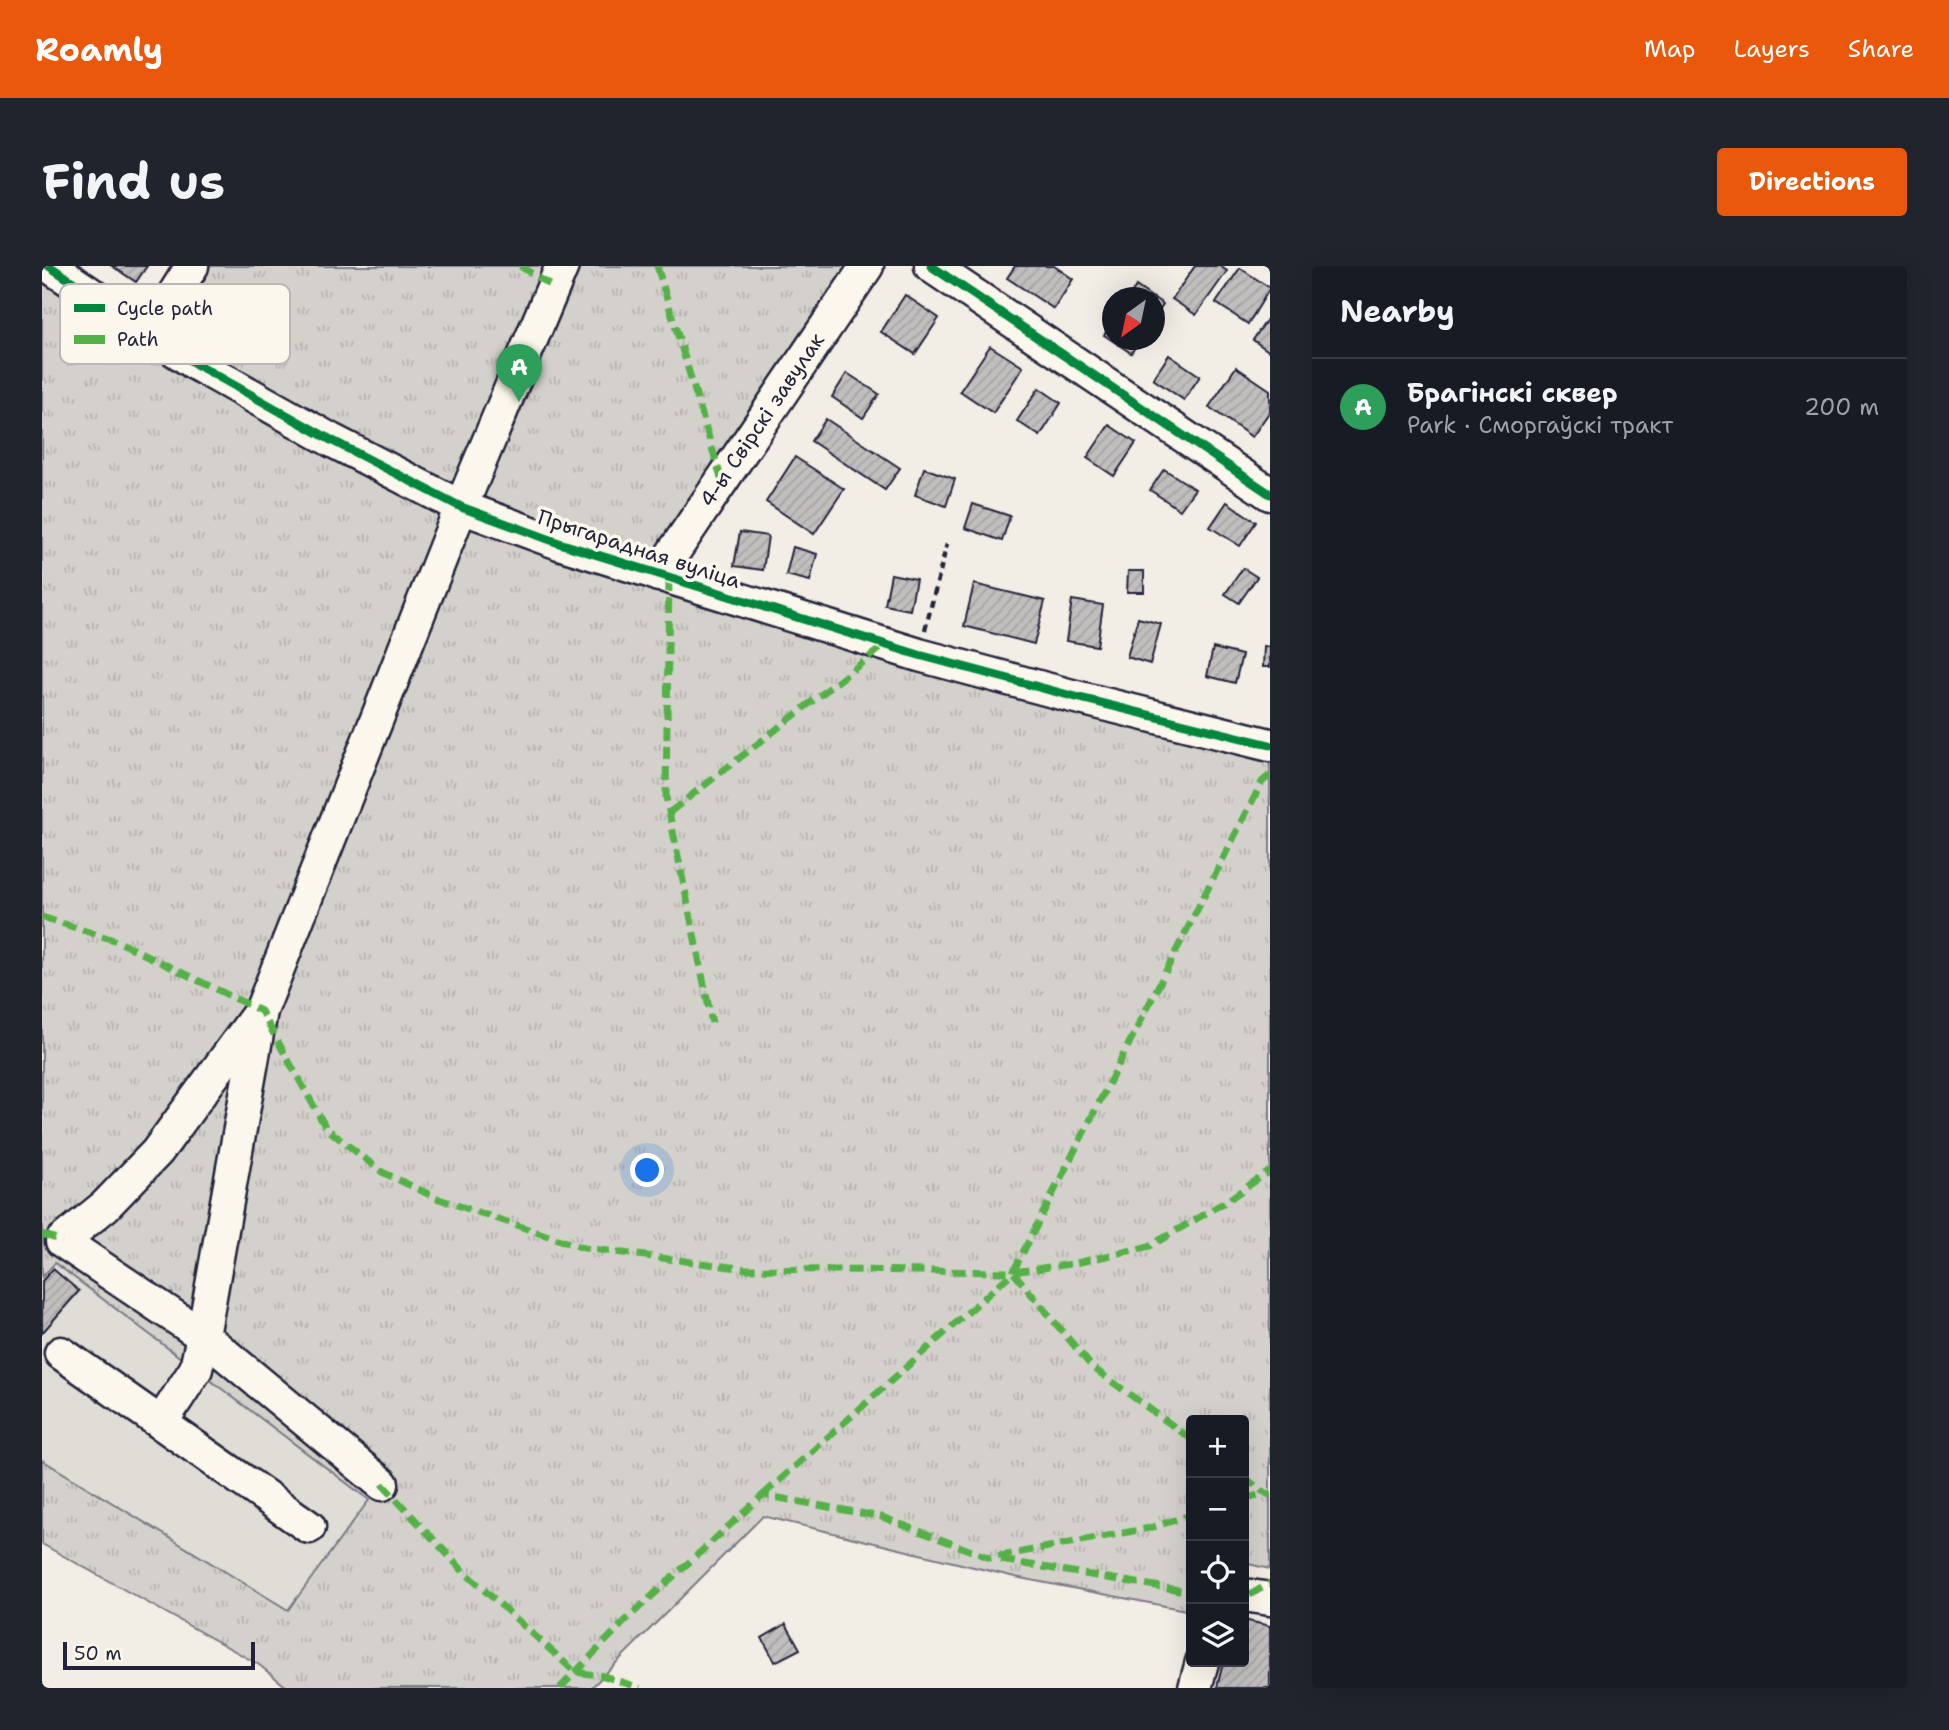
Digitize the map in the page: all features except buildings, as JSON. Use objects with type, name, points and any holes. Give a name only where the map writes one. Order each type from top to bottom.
[{"type":"street","name":"Прыгарадная вуліца","points":[[49,266],[75,284]]},
{"type":"street","points":[[181,284],[192,266]]},
{"type":"street","points":[[161,1423],[196,1369],[261,1011],[461,507],[562,266]]},
{"type":"street","name":"4-ы Свірскі завулак","points":[[658,575],[867,266]]},
{"type":"street","points":[[931,266],[1270,494]]},
{"type":"street","name":"Прыгарадная вуліца","points":[[195,364],[331,440],[461,507],[559,543],[919,655],[1270,745]]},
{"type":"street","points":[[261,1011],[157,1152],[105,1206],[62,1241],[203,1336],[382,1485]]},
{"type":"street","points":[[61,1353],[309,1527]]},
{"type":"street","points":[[1249,1596],[1270,1599]]},
{"type":"street","points":[[1195,1688],[1201,1667]]},
{"type":"path","points":[[919,655],[947,544]]},
{"type":"shaded area","points":[[55,1263],[370,1500],[288,1610],[42,1460],[42,1277]]},
{"type":"green space","points":[[42,266],[70,284],[60,284],[60,364],[290,364],[290,284],[181,284],[192,266],[867,266],[658,575],[1270,748],[1270,1569],[1249,1564],[1249,1415],[1186,1415],[1186,1610],[1015,1577],[763,1516],[591,1688],[288,1688],[258,1664],[42,1544],[42,1460],[288,1610],[369,1500],[55,1263],[42,1277]]},
{"type":"marked path","points":[[520,266],[553,287]]},
{"type":"marked path","points":[[657,266],[722,481]]},
{"type":"marked path","points":[[669,578],[666,797],[712,1023]]},
{"type":"marked path","points":[[670,812],[886,644]]},
{"type":"marked path","points":[[1013,1272],[1262,782],[1270,775]]},
{"type":"marked path","points":[[42,917],[117,941],[261,1011],[326,1128],[382,1172],[439,1199],[584,1248],[746,1269],[1013,1272],[1072,1264],[1150,1246],[1225,1202],[1270,1171]]},
{"type":"marked path","points":[[42,1234],[62,1241]]},
{"type":"marked path","points":[[763,1495],[1013,1272],[1092,1367],[1186,1435]]},
{"type":"marked path","points":[[1245,1478],[1265,1493]]},
{"type":"marked path","points":[[382,1484],[462,1570],[575,1672],[604,1676],[640,1688]]},
{"type":"marked path","points":[[1249,1498],[1265,1493],[1270,1495]]},
{"type":"marked path","points":[[560,1688],[630,1616],[763,1495],[882,1517],[990,1558],[1150,1528],[1186,1517]]},
{"type":"marked path","points":[[1001,1560],[1186,1591]]},
{"type":"marked path","points":[[1250,1595],[1270,1583]]},
{"type":"cycle path","points":[[49,266],[76,284]]},
{"type":"cycle path","points":[[931,266],[1270,494]]},
{"type":"cycle path","points":[[196,364],[331,440],[461,507],[559,543],[919,655],[1270,745]]},
{"type":"place","name":"Брагінскі сквер","points":[[519,402]]}]
